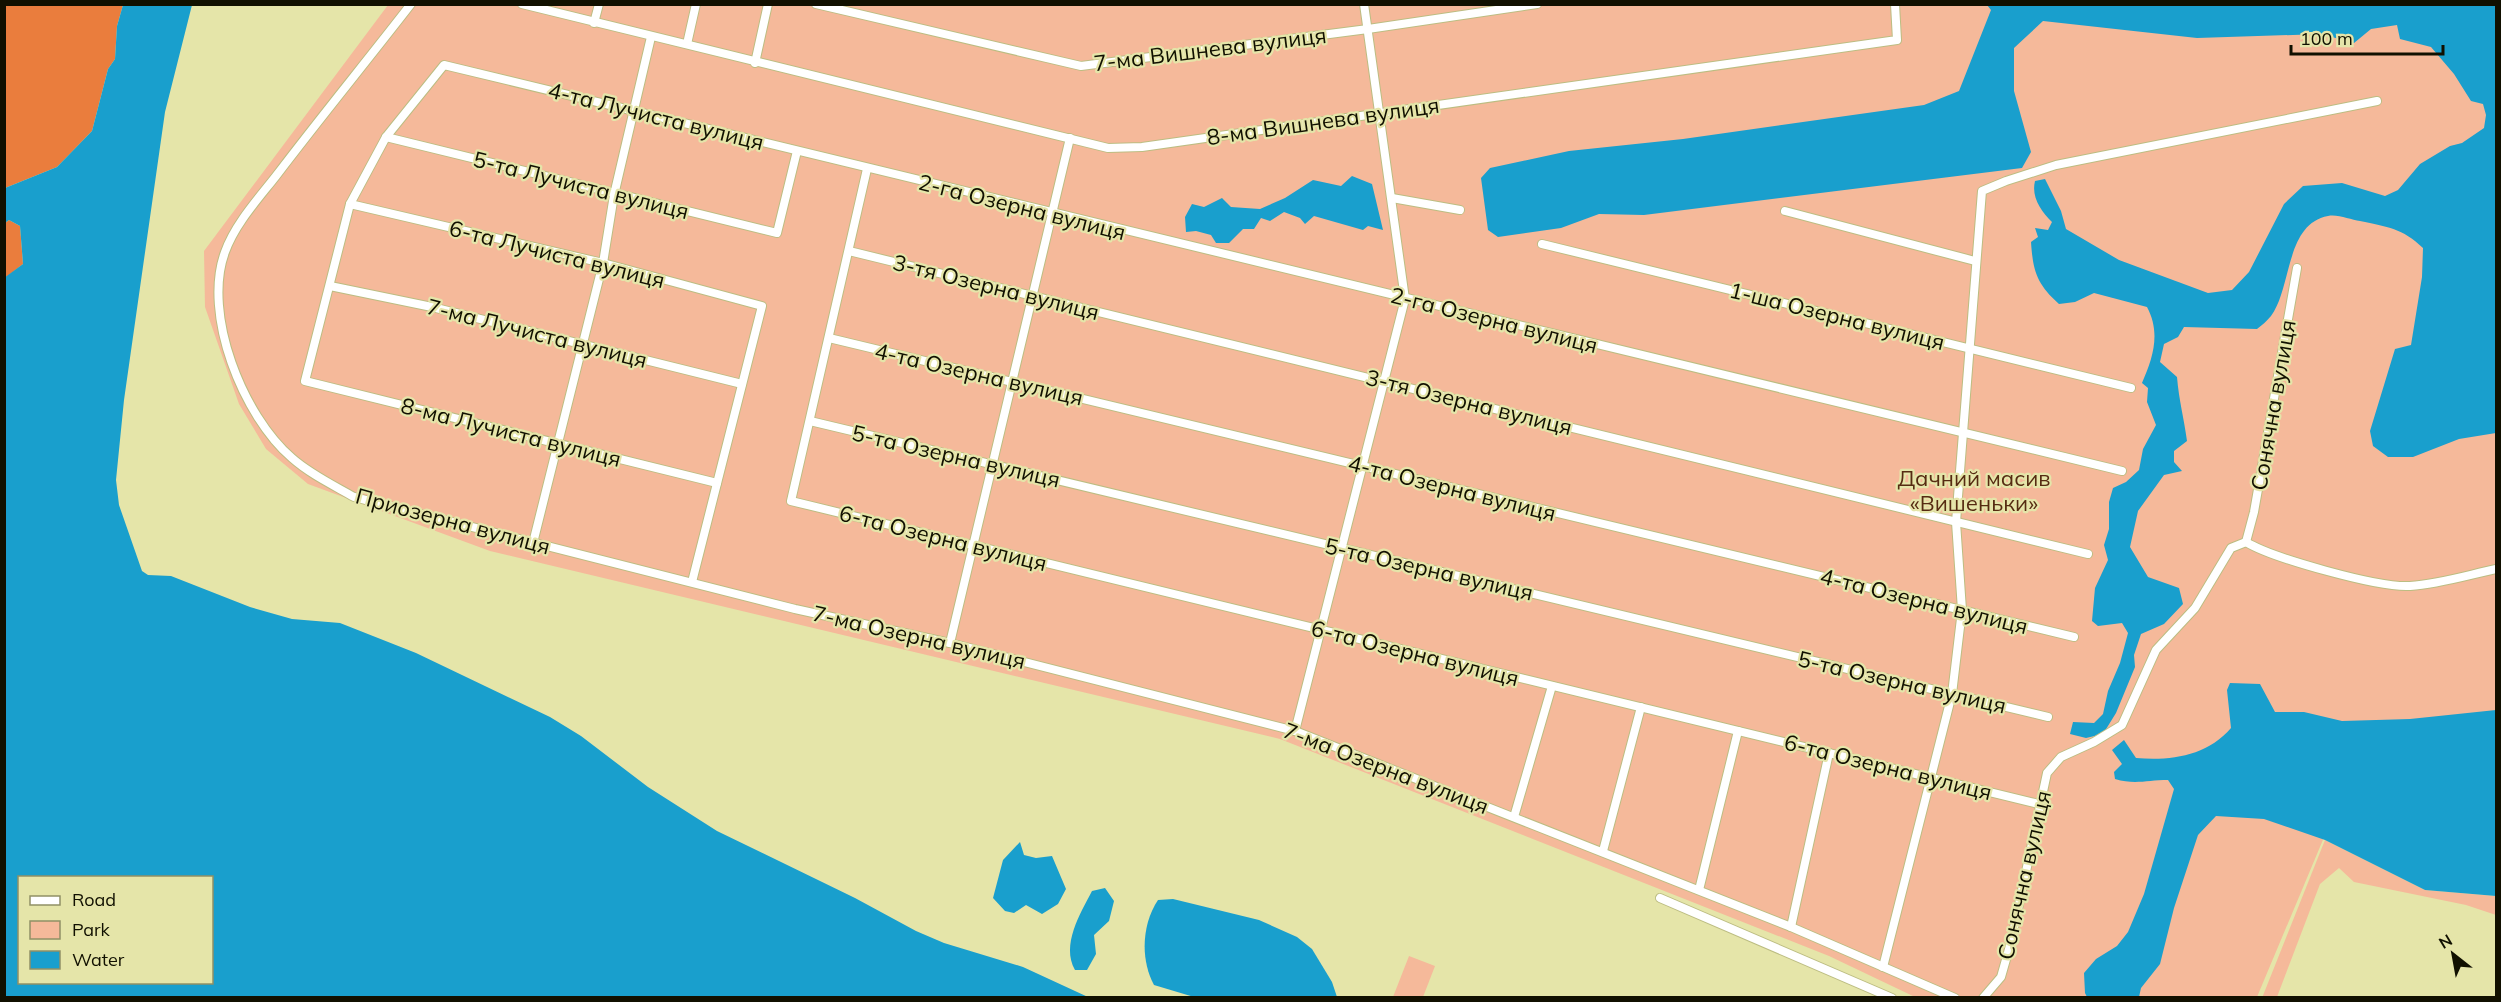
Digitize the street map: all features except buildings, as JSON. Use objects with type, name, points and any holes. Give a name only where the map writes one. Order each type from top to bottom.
[{"type":"street","name":"Приозерна вулиця","points":[[411,4],[248,212],[225,250],[218,280],[218,311],[228,352],[244,391],[266,429],[291,458],[354,497],[795,609]]},
{"type":"street","name":"8-ма Вишнева вулиця","points":[[522,4],[1108,148],[1142,147],[1897,40],[1895,4]]},
{"type":"street","points":[[594,22],[599,4]]},
{"type":"street","points":[[687,44],[696,4]]},
{"type":"street","points":[[755,63],[768,4]]},
{"type":"street","name":"7-ма Вишнева вулиця","points":[[816,4],[1081,66],[1368,29],[1537,4]]},
{"type":"street","points":[[1295,731],[1405,299],[1364,4]]},
{"type":"street","points":[[533,543],[603,263],[615,195],[651,37]]},
{"type":"street","name":"4-та Лучиста вулиця","points":[[386,137],[444,65],[635,110],[867,169]]},
{"type":"street","points":[[1883,967],[1952,694],[1962,610],[1956,522],[1982,191],[2056,165],[2377,101]]},
{"type":"street","points":[[330,286],[350,204],[386,137]]},
{"type":"street","name":"5-та Лучиста вулиця","points":[[386,137],[777,233],[797,151]]},
{"type":"street","points":[[950,643],[1070,138]]},
{"type":"street","points":[[810,421],[867,169]]},
{"type":"street","name":"2-га Озерна вулиця","points":[[867,169],[2122,471]]},
{"type":"street","points":[[1392,198],[1460,210]]},
{"type":"street","name":"6-та Лучиста вулиця","points":[[350,204],[603,263],[762,306],[742,384]]},
{"type":"street","points":[[1785,211],[1975,261]]},
{"type":"street","name":"1-ша Озерна вулиця","points":[[1542,244],[2131,388]]},
{"type":"street","name":"3-тя Озерна вулиця","points":[[849,251],[2088,554]]},
{"type":"street","name":"Сонячна вулиця","points":[[1983,998],[2001,977],[2009,951],[2047,773],[2061,757],[2094,742],[2122,724],[2156,650],[2195,608],[2230,548],[2246,542],[2254,512],[2297,268]]},
{"type":"street","name":"7-ма Лучиста вулиця","points":[[330,286],[432,307],[742,384]]},
{"type":"street","name":"8-ма Лучиста вулиця","points":[[330,286],[305,381],[717,483]]},
{"type":"street","name":"4-та Озерна вулиця","points":[[829,338],[2074,637]]},
{"type":"street","points":[[692,582],[742,384]]},
{"type":"street","name":"5-та Озерна вулиця","points":[[810,421],[2048,717]]},
{"type":"street","name":"6-та Озерна вулиця","points":[[810,421],[791,501],[2039,804]]},
{"type":"street","points":[[2246,542],[2256,548],[2368,581],[2409,586],[2496,569]]},
{"type":"street","name":"7-ма Озерна вулиця","points":[[795,609],[950,643],[1295,731],[1791,927],[1955,998]]},
{"type":"street","points":[[1514,817],[1552,686]]},
{"type":"street","points":[[1603,851],[1641,707]]},
{"type":"street","points":[[1699,890],[1738,731]]},
{"type":"street","points":[[1791,927],[1829,753]]},
{"type":"street","points":[[1659,898],[1892,998]]},
{"type":"green space","name":"Дачний масив «Вишеньки»","points":[[388,5],[2496,5],[2496,886],[2330,823],[2257,997],[1915,997],[1829,956],[1280,739],[490,551],[308,484],[266,449],[239,404],[205,307],[204,251]]},
{"type":"green space","points":[[2325,840],[2425,890],[2496,896],[2496,915],[2466,905],[2354,882],[2339,868],[2320,884],[2277,997],[2262,998]]},
{"type":"green space","points":[[1409,956],[1435,966],[1423,997],[1393,997]]},
{"type":"shaded area","points":[[4,5],[123,5],[117,26],[115,59],[108,69],[92,131],[57,167],[5,188]]},
{"type":"shaded area","points":[[9,220],[20,226],[23,264],[5,278],[5,223]]},
{"type":"water","points":[[123,5],[192,5],[165,112],[124,400],[116,480],[119,505],[142,571],[148,575],[171,576],[250,607],[292,619],[340,623],[416,653],[550,717],[581,736],[648,787],[717,831],[855,898],[916,931],[944,943],[1023,967],[1088,997],[5,997],[4,278],[23,264],[20,226],[9,220],[5,223],[5,188],[57,167],[92,131],[108,69],[115,59],[117,26]]},
{"type":"water","points":[[1987,5],[2496,5],[2496,433],[2459,439],[2413,457],[2388,457],[2373,446],[2370,431],[2395,349],[2411,345],[2422,277],[2423,248],[2401,232],[2379,225],[2336,216],[2314,221],[2304,231],[2297,244],[2278,304],[2261,326],[2257,329],[2184,327],[2178,337],[2164,344],[2160,362],[2177,377],[2187,441],[2174,451],[2174,462],[2182,471],[2164,475],[2138,511],[2130,547],[2148,577],[2179,588],[2183,604],[2164,624],[2141,634],[2134,655],[2135,667],[2116,713],[2103,734],[2086,738],[2070,734],[2073,722],[2094,723],[2103,714],[2108,691],[2120,663],[2128,633],[2122,623],[2098,626],[2092,621],[2095,588],[2108,560],[2104,545],[2109,529],[2109,502],[2113,488],[2126,482],[2139,470],[2143,449],[2156,425],[2147,402],[2148,388],[2142,383],[2152,355],[2154,326],[2147,307],[2094,293],[2075,302],[2059,304],[2041,284],[2033,262],[2031,242],[2038,237],[2035,228],[2048,230],[2052,222],[2038,203],[2034,193],[2035,181],[2045,179],[2061,211],[2066,229],[2119,260],[2208,293],[2232,290],[2249,272],[2284,204],[2303,186],[2342,183],[2385,196],[2398,190],[2420,164],[2450,146],[2462,143],[2484,128],[2486,115],[2483,104],[2471,101],[2454,74],[2431,47],[2400,39],[2397,25],[2371,29],[2354,43],[2321,34],[2197,38],[2043,21],[2014,48],[2014,91],[2031,152],[2022,168],[1644,215],[1599,214],[1561,228],[1498,237],[1488,230],[1481,178],[1490,168],[1569,151],[1683,139],[1924,105],[1959,91],[1991,10]]},
{"type":"water","points":[[1352,176],[1372,184],[1383,230],[1368,226],[1363,230],[1314,216],[1305,224],[1300,218],[1284,212],[1270,221],[1261,218],[1254,229],[1243,229],[1229,243],[1216,243],[1211,235],[1196,231],[1186,232],[1185,217],[1192,204],[1204,207],[1222,198],[1231,207],[1260,209],[1285,198],[1313,180],[1341,186]]},
{"type":"water","points":[[2230,683],[2260,684],[2275,712],[2304,712],[2342,721],[2410,719],[2496,710],[2496,896],[2425,890],[2325,840],[2264,819],[2216,816],[2198,835],[2174,908],[2160,964],[2141,988],[2139,997],[2087,997],[2084,973],[2096,959],[2117,946],[2128,932],[2144,894],[2174,789],[2168,780],[2135,782],[2115,779],[2114,772],[2122,764],[2112,750],[2124,740],[2136,758],[2162,759],[2188,755],[2211,745],[2231,728],[2227,690]]},
{"type":"water","points":[[1020,842],[1024,855],[1036,858],[1052,856],[1066,889],[1058,904],[1042,914],[1026,905],[1014,913],[1005,911],[993,898],[1003,860]]},
{"type":"water","points":[[1105,888],[1114,901],[1109,921],[1094,935],[1096,954],[1087,970],[1075,970],[1070,950],[1074,930],[1092,891]]},
{"type":"water","points":[[1173,899],[1259,920],[1297,937],[1312,949],[1332,982],[1337,997],[1194,997],[1154,985],[1146,964],[1146,931],[1158,900]]}]
